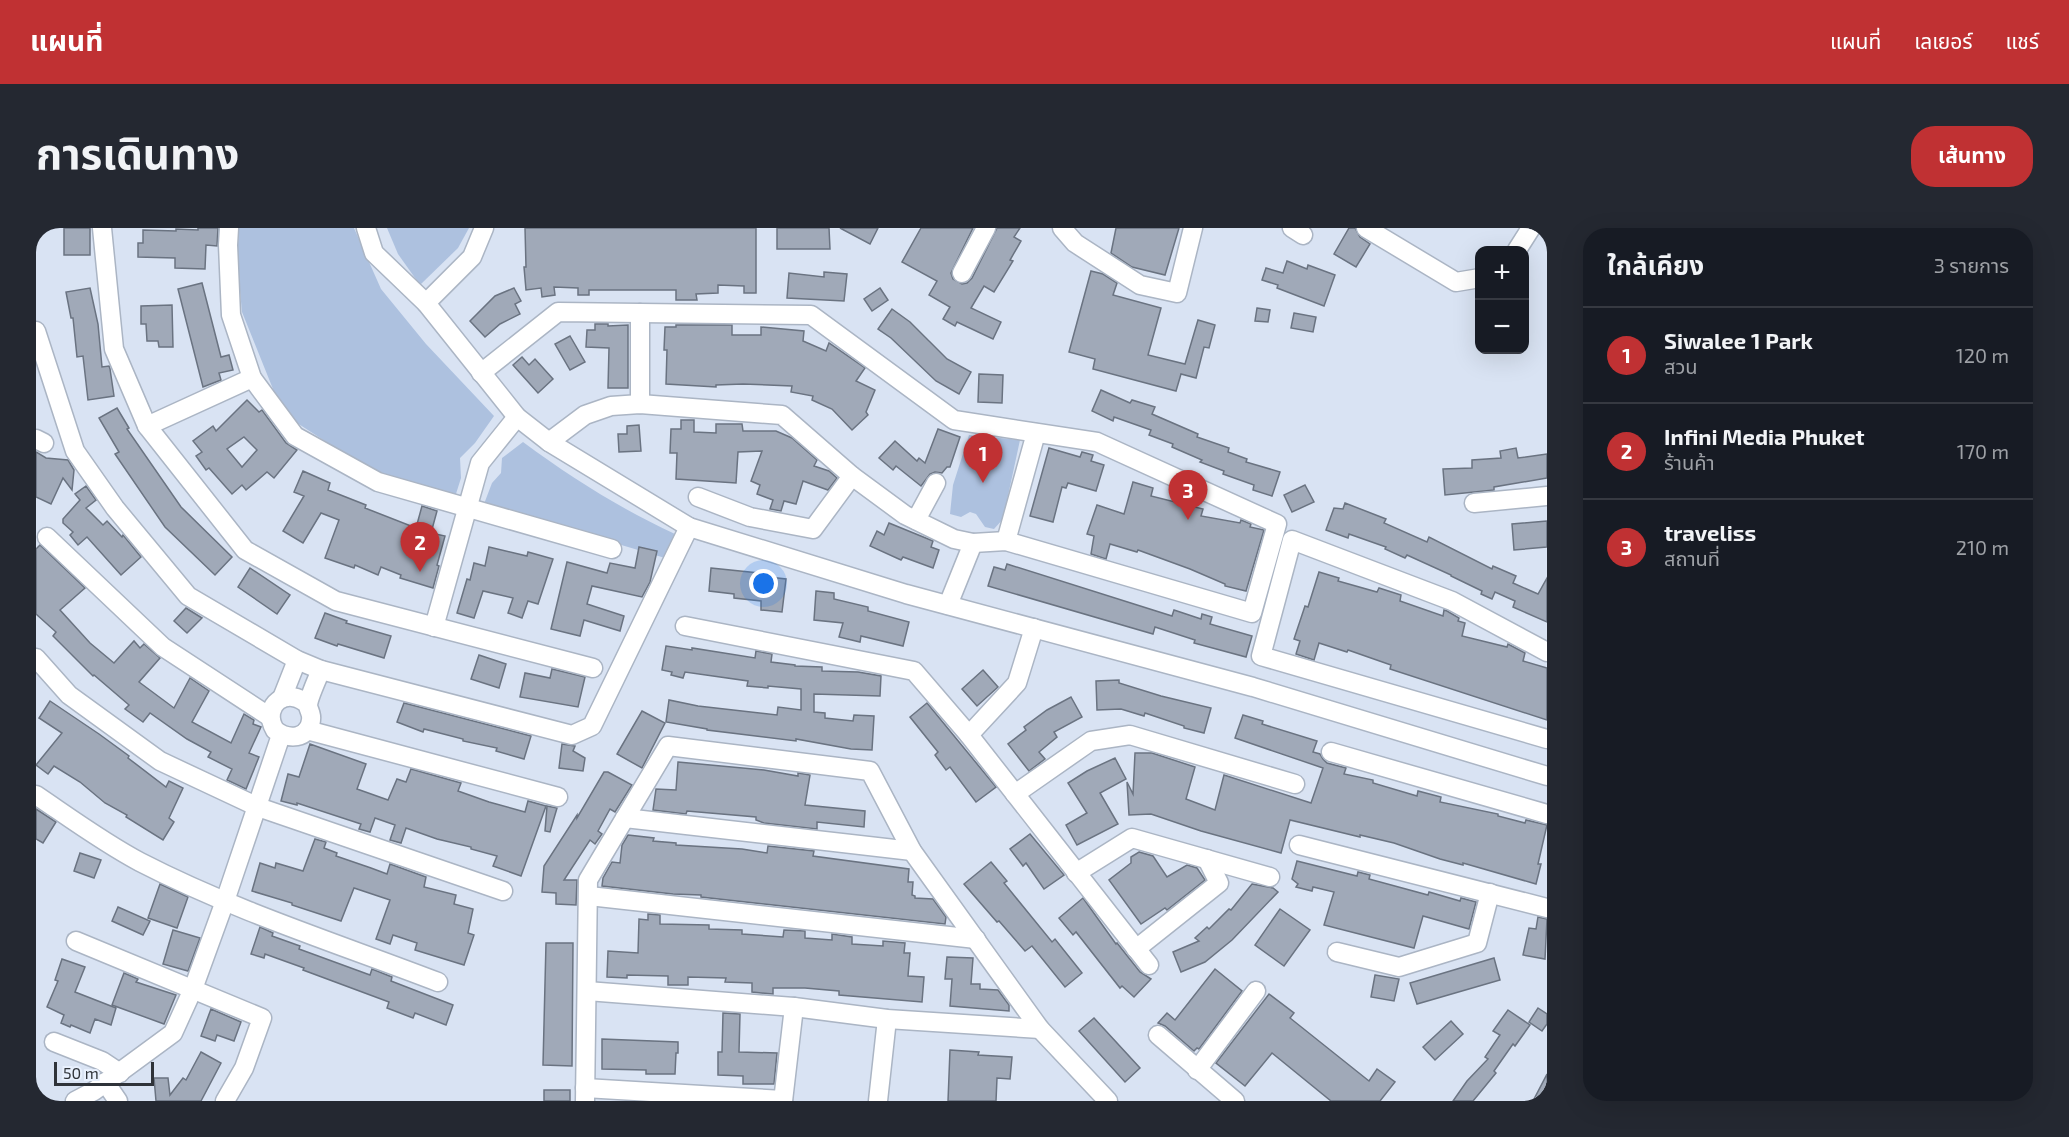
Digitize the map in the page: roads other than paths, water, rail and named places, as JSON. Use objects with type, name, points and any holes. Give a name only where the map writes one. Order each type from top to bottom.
[{"type":"street","points":[[102,228],[114,349],[147,426],[245,550],[336,601],[594,668]]},
{"type":"street","points":[[229,228],[231,315],[252,378],[295,436],[378,482],[612,549]]},
{"type":"street","points":[[366,228],[374,253],[426,303],[517,417],[549,442],[689,527],[948,605],[1253,687],[1547,776]]},
{"type":"street","points":[[426,303],[472,257],[484,228]]},
{"type":"street","points":[[962,273],[986,228]]},
{"type":"street","points":[[1062,228],[1078,236],[1140,285],[1177,293],[1193,228]]},
{"type":"street","points":[[1366,228],[1456,282],[1475,279]]},
{"type":"street","points":[[1520,246],[1531,228]]},
{"type":"street","points":[[482,373],[558,312],[811,315],[954,420],[1097,442],[1277,524],[1252,613],[1006,540],[973,543],[954,539],[904,515],[852,476],[782,415],[640,404],[611,406],[585,415],[549,442]]},
{"type":"street","points":[[640,313],[640,404]]},
{"type":"street","points":[[36,331],[75,451],[115,508],[188,596],[297,660],[321,669],[573,735],[591,726],[689,527]]},
{"type":"street","points":[[147,426],[252,378]]},
{"type":"street","points":[[434,627],[480,463],[517,417]]},
{"type":"street","points":[[1006,540],[1036,433]]},
{"type":"street","points":[[698,498],[750,518],[813,529],[852,476]]},
{"type":"street","points":[[916,520],[936,483]]},
{"type":"street","points":[[1474,504],[1547,496]]},
{"type":"street","points":[[47,537],[163,647],[270,717]]},
{"type":"street","points":[[1547,652],[1452,601],[1292,540],[1262,656],[1547,739]]},
{"type":"street","points":[[948,605],[973,543]]},
{"type":"street","points":[[685,626],[914,671],[969,735],[1149,965]]},
{"type":"street","points":[[969,735],[1017,683],[1034,628]]},
{"type":"street","points":[[36,658],[69,695],[160,761],[258,807],[503,891]]},
{"type":"street","points":[[282,698],[297,697],[308,705],[312,716],[307,730],[295,737],[281,735],[274,730],[270,717],[272,708],[282,698],[297,660]]},
{"type":"street","points":[[308,705],[321,669]]},
{"type":"street","points":[[307,730],[558,797]]},
{"type":"street","points":[[75,1101],[112,1078],[173,1034],[193,989],[225,901],[281,735]]},
{"type":"street","points":[[1015,794],[1091,741],[1130,735],[1295,784]]},
{"type":"street","points":[[794,1007],[783,1100],[585,1094],[588,880],[668,746],[870,771],[912,851],[1040,1029],[1099,1097]]},
{"type":"street","points":[[1331,752],[1547,814]]},
{"type":"street","points":[[36,795],[129,855],[225,901],[438,982]]},
{"type":"street","points":[[625,818],[912,851]]},
{"type":"street","points":[[1077,873],[1132,838],[1270,877]]},
{"type":"street","points":[[1299,845],[1547,908]]},
{"type":"street","points":[[1136,949],[1219,883],[1207,859]]},
{"type":"street","points":[[1337,952],[1399,967],[1477,943],[1490,893]]},
{"type":"street","points":[[589,896],[976,939]]},
{"type":"street","points":[[76,941],[262,1018],[244,1068],[225,1101]]},
{"type":"street","points":[[587,991],[794,1007],[887,1019],[1040,1029]]},
{"type":"street","points":[[1197,1070],[1256,991]]},
{"type":"street","points":[[878,1101],[887,1019]]},
{"type":"street","points":[[1158,1035],[1236,1101]]},
{"type":"street","points":[[54,1042],[102,1061],[112,1078],[118,1101]]},
{"type":"place","name":"Siwalee 1 Park","points":[[983,483]]},
{"type":"place","name":"traveliss","points":[[1188,520]]},
{"type":"place","name":"Infini Media Phuket","points":[[420,572]]}]
